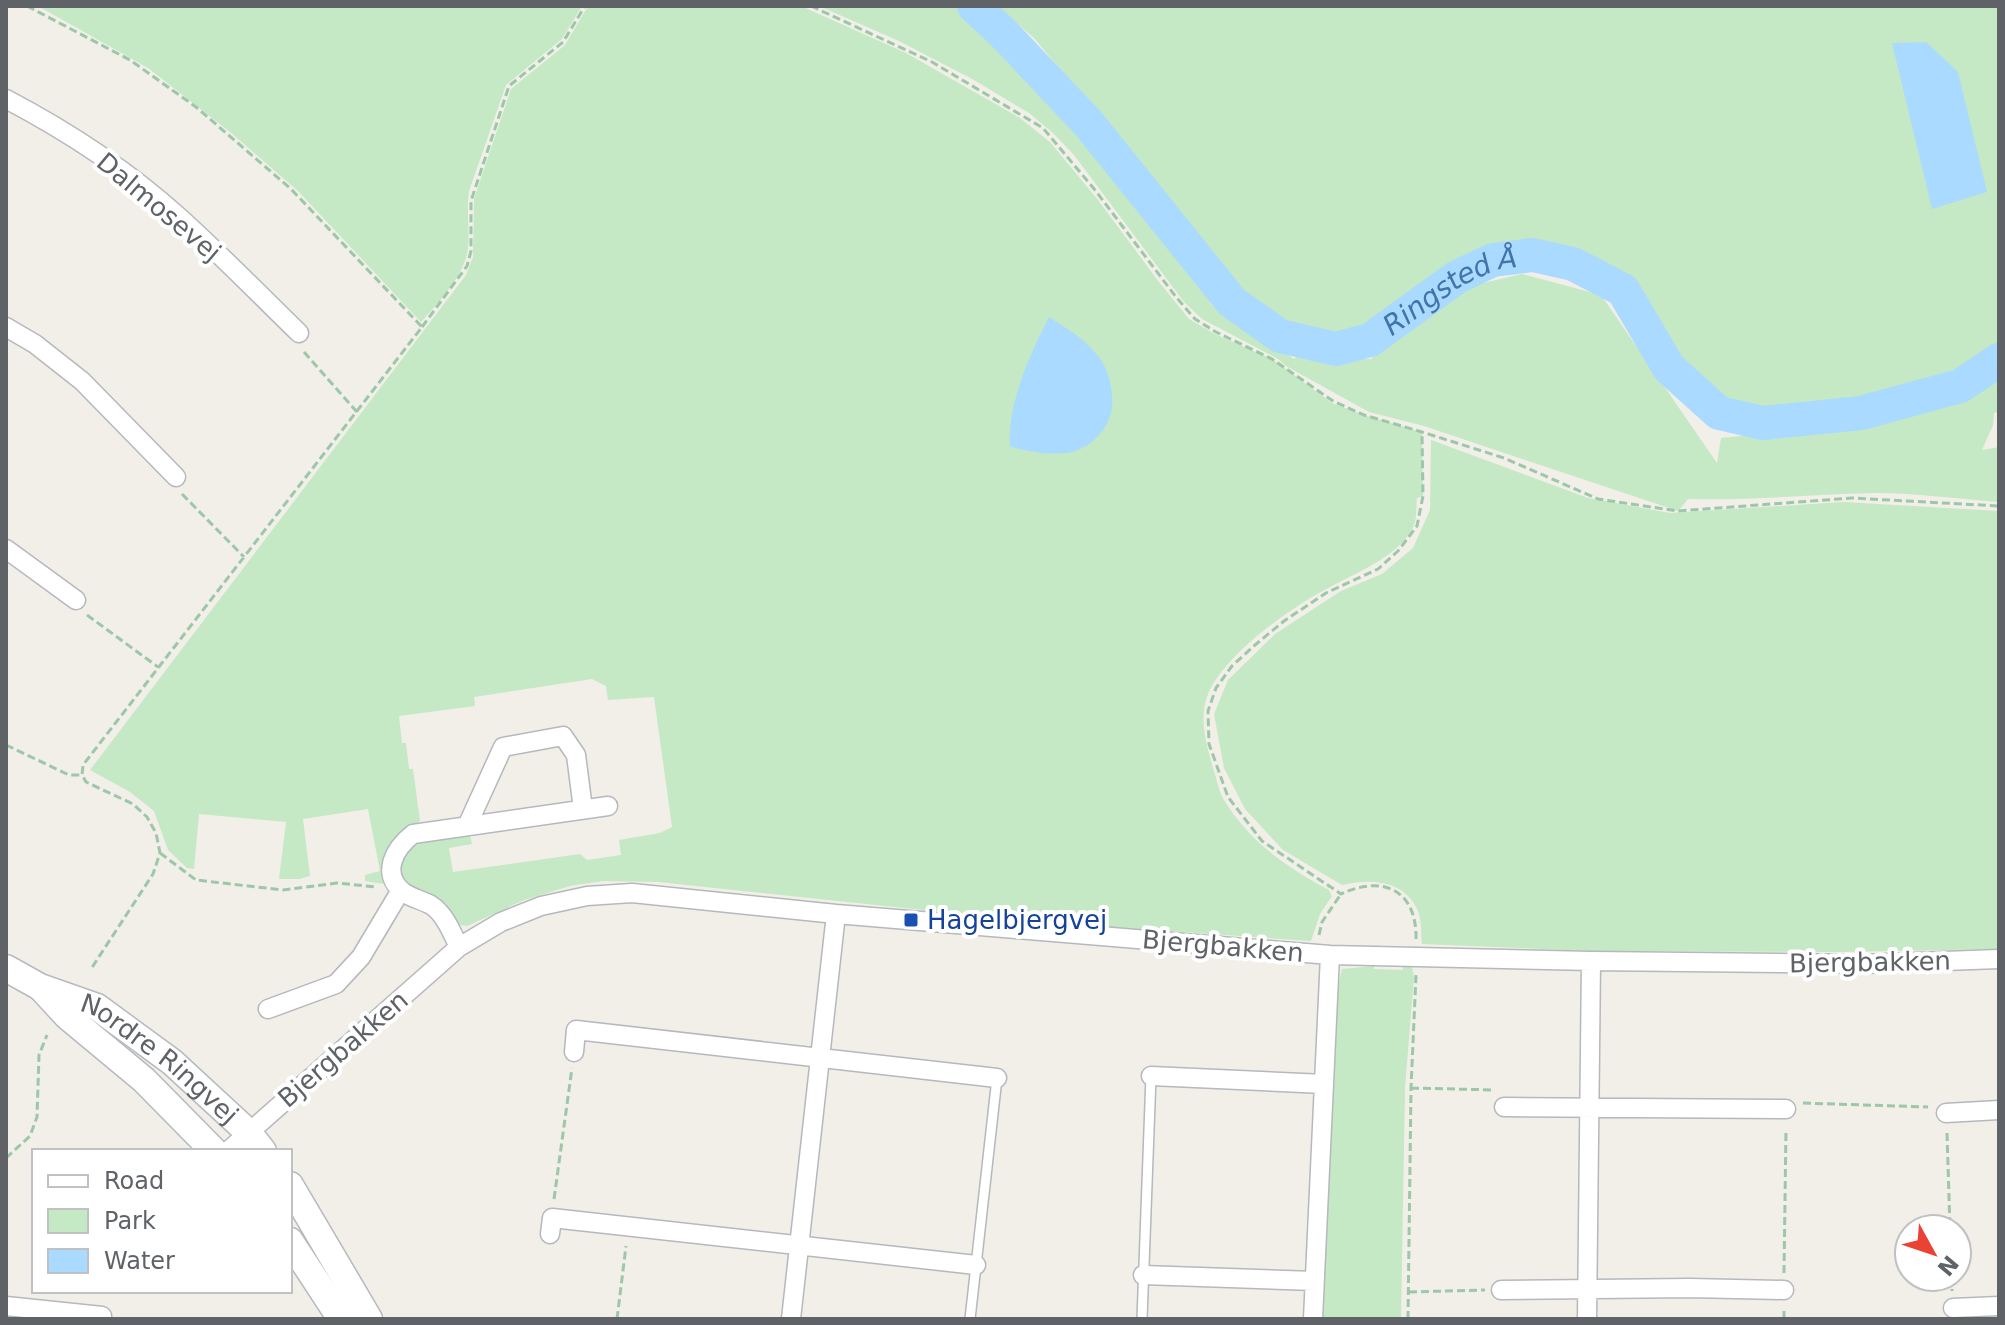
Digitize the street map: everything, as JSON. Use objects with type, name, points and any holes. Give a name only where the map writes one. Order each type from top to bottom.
[{"type":"street","name":"Dalmosevej","points":[[6,99],[43,119],[114,166],[177,215],[299,333]]},
{"type":"street","points":[[6,327],[35,344],[82,381],[176,477]]},
{"type":"street","points":[[6,549],[76,600]]},
{"type":"street","points":[[467,826],[503,747],[563,736],[576,755],[583,809]]},
{"type":"street","points":[[459,947],[432,906],[401,890],[392,875],[392,859],[401,844],[413,834],[608,806]]},
{"type":"street","name":"Bjergbakken","points":[[268,1009],[336,984],[361,957],[401,890]]},
{"type":"street","name":"Bjergbakken","points":[[234,1149],[255,1142],[459,947],[501,922],[541,906],[587,896],[632,893],[836,914],[1323,955],[1862,964],[1999,959]]},
{"type":"street","points":[[791,1319],[836,914]]},
{"type":"street","points":[[1313,1319],[1324,1084],[1323,955]]},
{"type":"street","points":[[1587,1319],[1591,961]]},
{"type":"street","name":"Nordre Ringvej","points":[[6,968],[40,987],[97,1007],[172,1062],[255,1142]]},
{"type":"street","name":"Nordre Ringvej","points":[[40,987],[67,1016],[144,1080],[212,1149]]},
{"type":"street","points":[[574,1052],[576,1030],[997,1078]]},
{"type":"street","points":[[1151,1076],[1324,1084]]},
{"type":"street","points":[[1504,1107],[1786,1109]]},
{"type":"street","points":[[1946,1113],[1999,1110]]},
{"type":"street","points":[[292,1188],[369,1319]]},
{"type":"street","points":[[551,1226],[628,1227],[976,1265]]},
{"type":"street","points":[[292,1244],[341,1319]]},
{"type":"street","points":[[1143,1275],[1314,1281]]},
{"type":"street","points":[[1501,1290],[1784,1290]]},
{"type":"street","points":[[6,1306],[102,1316]]},
{"type":"street","points":[[1953,1308],[1999,1306]]},
{"type":"lane","points":[[1142,1319],[1151,1076]]},
{"type":"lane","points":[[970,1319],[997,1078]]},
{"type":"path","points":[[27,6],[130,60],[196,107],[291,189],[422,327]]},
{"type":"path","points":[[91,969],[153,874],[160,853],[156,833],[147,817],[133,804],[86,782],[82,775],[83,765],[467,266],[471,251],[471,201],[509,86],[563,42],[585,6]]},
{"type":"path","points":[[811,6],[932,62],[1043,128],[1195,319],[1272,359],[1333,401],[1364,415],[1504,458],[1598,499],[1678,511],[1852,498],[1999,506]]},
{"type":"path","points":[[299,333],[298,345],[357,412]]},
{"type":"path","points":[[1341,894],[1262,841],[1228,797],[1209,744],[1208,711],[1216,688],[1232,666],[1255,645],[1326,593],[1378,569],[1398,551],[1417,526],[1423,496],[1422,432]]},
{"type":"path","points":[[176,477],[175,487],[244,557]]},
{"type":"path","points":[[76,600],[81,610],[158,667]]},
{"type":"path","points":[[6,745],[69,775],[82,775]]},
{"type":"path","points":[[160,853],[196,880],[283,890],[337,883],[401,890]]},
{"type":"path","points":[[1323,955],[1322,922],[1341,894],[1369,884],[1387,887],[1406,898],[1416,922],[1408,1319]]},
{"type":"path","points":[[6,1158],[30,1136],[37,1117],[39,1055],[47,1035]]},
{"type":"path","points":[[551,1226],[574,1052]]},
{"type":"path","points":[[1411,1088],[1496,1090],[1504,1107]]},
{"type":"path","points":[[1784,1319],[1786,1109],[1794,1102],[1946,1107],[1949,1213]]},
{"type":"path","points":[[617,1319],[628,1227]]},
{"type":"path","points":[[1409,1292],[1501,1290]]},
{"type":"green space","points":[[38,6],[582,6],[562,39],[506,85],[469,191],[466,258],[450,288],[421,322],[298,191],[230,132],[148,68]]},
{"type":"green space","points":[[588,6],[801,6],[906,53],[1020,118],[1050,142],[1189,319],[1272,359],[1332,403],[1422,432],[1423,496],[1417,498],[1416,519],[1410,533],[1379,561],[1314,596],[1261,633],[1229,663],[1208,694],[1205,704],[1206,743],[1224,800],[1257,841],[1284,863],[1329,890],[1332,896],[1320,914],[1311,941],[1038,922],[658,882],[603,881],[570,886],[524,900],[467,926],[455,924],[439,904],[407,887],[401,878],[399,864],[406,848],[419,839],[469,832],[472,844],[449,848],[453,872],[580,854],[587,860],[621,855],[619,840],[660,833],[672,827],[654,697],[608,700],[606,686],[592,679],[474,697],[475,706],[399,716],[402,743],[406,743],[409,769],[413,769],[420,821],[398,837],[390,848],[386,866],[390,885],[365,881],[365,875],[380,871],[368,809],[303,819],[310,876],[299,879],[279,879],[286,822],[199,814],[194,869],[187,868],[168,850],[154,811],[130,792],[90,770],[466,275],[473,257],[474,199],[511,89],[565,45]]},
{"type":"green space","points":[[819,6],[958,6],[1068,112],[1202,284],[1211,304],[1294,359],[1302,351],[1329,360],[1371,359],[1453,290],[1522,274],[1601,295],[1717,463],[1721,438],[1819,432],[1877,423],[1939,405],[1999,378],[1999,412],[1994,413],[1993,425],[1982,450],[1999,447],[1999,502],[1875,493],[1688,499],[1678,511],[1424,426],[1369,412],[1202,319],[1184,302],[1074,155],[1029,113],[899,41]]},
{"type":"green space","points":[[997,6],[1999,6],[1999,347],[1937,378],[1871,395],[1776,407],[1738,404],[1711,395],[1671,351],[1630,287],[1599,268],[1543,246],[1492,249],[1429,278],[1368,329],[1339,342],[1302,336],[1258,313],[1213,265],[1121,152],[1080,93],[1034,38]]},
{"type":"green space","points":[[1431,440],[1588,498],[1670,513],[1843,502],[1999,511],[1999,949],[1591,951],[1422,944],[1418,911],[1402,891],[1373,882],[1342,885],[1283,850],[1245,809],[1224,768],[1214,714],[1228,680],[1275,634],[1341,591],[1382,574],[1413,548],[1430,510]]},
{"type":"green space","points":[[1374,966],[1374,969],[1403,970],[1403,966],[1412,967],[1414,977],[1405,1088],[1401,1319],[1323,1319],[1335,1000],[1342,969]]},
{"type":"water","points":[[1926,42],[1958,72],[1987,192],[1932,209],[1892,43]]},
{"type":"water","points":[[1049,317],[1093,350],[1110,380],[1112,406],[1107,423],[1089,444],[1072,452],[1041,453],[1010,446],[1016,397]]},
{"type":"waterway","name":"Ringsted Å","points":[[974,6],[1088,123],[1232,302],[1280,336],[1336,349],[1370,340],[1457,277],[1493,260],[1533,255],[1573,264],[1623,290],[1669,368],[1719,413],[1763,423],[1861,413],[1960,386],[1999,360]]},
{"type":"place","name":"Hagelbjergvej","points":[[911,920]]}]
